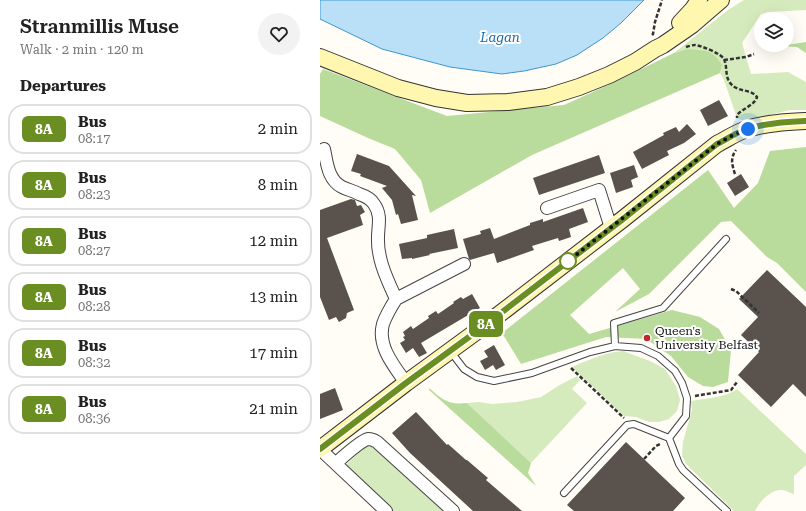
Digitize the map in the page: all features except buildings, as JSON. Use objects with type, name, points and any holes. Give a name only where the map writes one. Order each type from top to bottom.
[{"type":"street","points":[[320,57],[398,88],[436,98],[466,103],[501,102],[547,97],[579,87],[609,75],[635,62],[652,44],[661,42],[700,0]]},
{"type":"street","points":[[652,44],[663,45],[692,25],[721,0]]},
{"type":"street","points":[[386,511],[320,449],[484,326],[717,144],[739,132],[748,129],[764,125],[806,121]]},
{"type":"street","points":[[324,150],[331,177],[336,183],[366,196],[375,205],[380,223],[378,251],[381,264],[396,299]]},
{"type":"street","points":[[547,208],[600,190],[611,228]]},
{"type":"street","points":[[406,383],[384,349],[382,336],[383,325],[386,317],[396,299],[464,264]]},
{"type":"street","points":[[336,463],[361,443],[372,439],[453,511]]},
{"type":"lane","points":[[615,346],[614,323],[663,308],[726,239]]},
{"type":"lane","points":[[450,351],[464,369],[477,377],[494,381],[532,373],[590,352],[615,346],[641,348],[658,356],[675,372],[682,383],[687,398],[686,416],[669,438]]},
{"type":"lane","points":[[564,493],[627,425],[634,424],[669,438],[679,464],[727,511]]},
{"type":"path","points":[[652,44],[655,22],[662,0]]},
{"type":"path","points":[[682,48],[695,45],[719,54],[724,60],[730,83],[735,88],[750,92],[758,97],[752,104],[737,115],[739,145],[732,156],[732,167],[735,174]]},
{"type":"path","points":[[724,60],[746,57],[754,54]]},
{"type":"path","points":[[731,289],[736,291],[759,313]]},
{"type":"path","points":[[563,361],[630,424]]},
{"type":"path","points":[[687,398],[731,390],[737,382]]},
{"type":"path","points":[[644,459],[656,446]]},
{"type":"green space","points":[[744,0],[806,0],[806,10],[754,12],[754,25],[742,43],[751,74],[788,72],[806,82],[806,110],[790,110],[744,121],[737,118],[724,80],[720,73],[722,65],[687,49],[674,53],[728,10]]},
{"type":"green space","points":[[806,42],[806,53],[797,47],[794,47],[794,44]]},
{"type":"green space","points":[[687,49],[703,50],[711,53],[722,65],[720,73],[532,155],[430,213],[421,180],[395,149],[320,116],[320,74],[323,69],[447,116],[564,105],[674,53]]},
{"type":"green space","points":[[806,147],[806,292],[777,263],[767,257],[731,221],[721,222],[649,294],[615,312],[640,289],[623,268],[570,315],[589,334],[672,310],[700,317],[719,329],[731,350],[728,382],[713,387],[703,386],[688,377],[671,356],[646,339],[606,337],[521,364],[502,333],[708,170],[734,208],[758,183],[770,151]]},
{"type":"green space","points":[[623,351],[650,361],[665,369],[676,386],[680,400],[677,411],[669,419],[659,422],[649,422],[636,417],[624,416],[572,367],[603,355]]},
{"type":"green space","points":[[577,376],[580,380],[572,389],[587,403],[531,463],[467,403],[479,402],[492,404],[517,402],[541,397]]},
{"type":"green space","points":[[429,388],[446,401],[467,403],[531,463],[528,473],[536,486],[429,390]]},
{"type":"green space","points":[[737,389],[806,454],[806,465],[794,476],[794,494],[784,490],[778,490],[762,500],[755,511],[734,511],[686,464],[682,455],[683,442],[692,410],[691,401],[721,396]]},
{"type":"green space","points":[[373,445],[445,511],[392,511],[344,467],[365,446]]},
{"type":"water","name":"Lagan","points":[[320,0],[644,0],[621,23],[603,38],[577,55],[556,64],[502,74],[450,67],[382,49],[320,19]]},
{"type":"bus line","name":"8A","points":[[320,449],[484,326],[623,219],[717,144],[748,129],[785,122],[806,121]]},
{"type":"place","name":"Queen's University Belfast","points":[[647,338]]},
{"type":"route","points":[[568,261],[567,262],[717,144],[748,129]]}]
